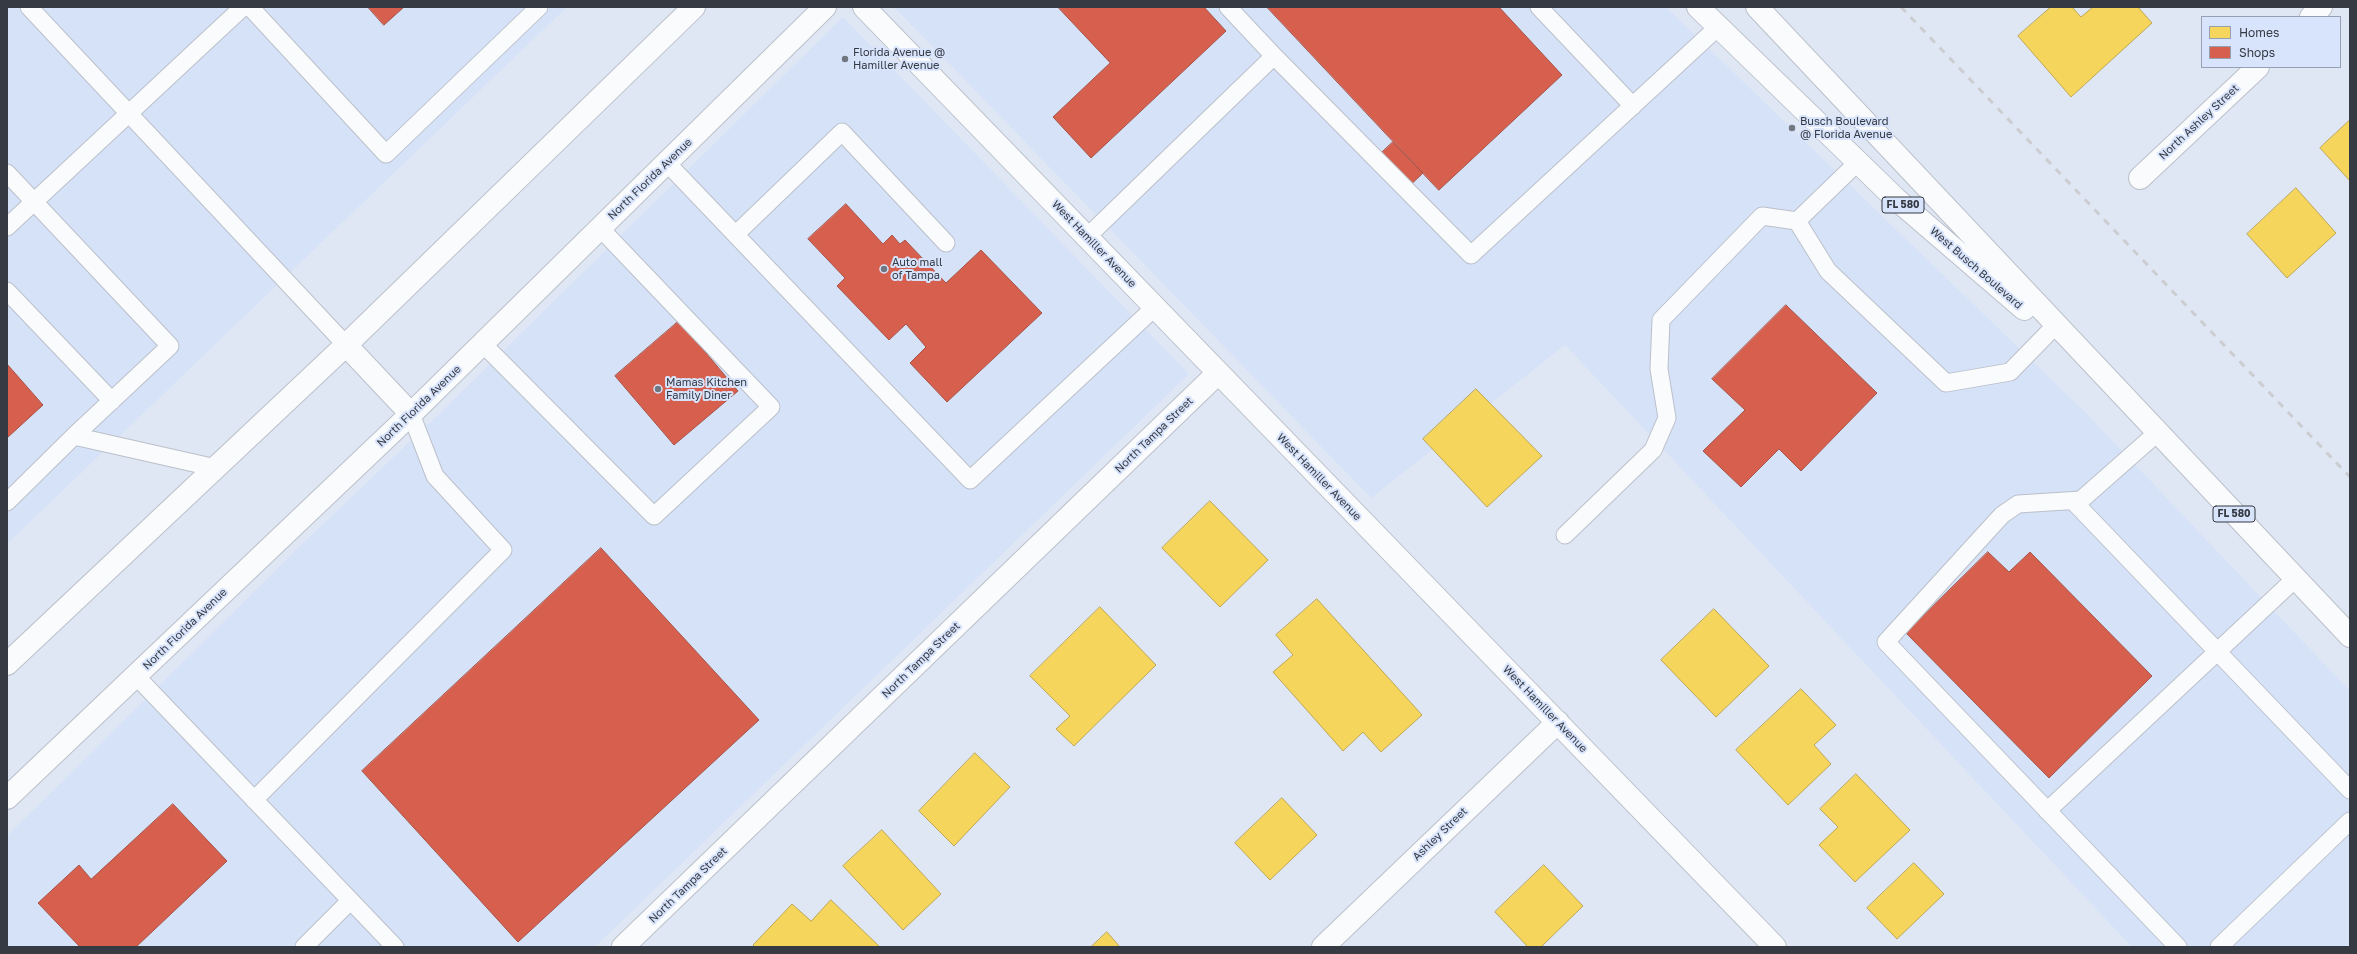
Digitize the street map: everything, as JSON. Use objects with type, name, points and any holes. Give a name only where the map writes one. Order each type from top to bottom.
[{"type":"main road","points":[[7,664],[346,345],[694,7]]},
{"type":"main road","name":"North Florida Avenue","points":[[7,798],[411,414],[825,7]]},
{"type":"main road","name":"West Hamiller Avenue","points":[[864,7],[1154,308],[1775,947]]},
{"type":"main road","name":"West Busch Boulevard","points":[[1698,7],[1896,199],[2119,392]]},
{"type":"main road","name":"West Busch Boulevard","points":[[1757,7],[2350,636]]},
{"type":"main road","points":[[2311,16],[2321,7]]},
{"type":"main road","name":"North Ashley Street","points":[[2140,178],[2257,68]]},
{"type":"main road","points":[[346,345],[411,414]]},
{"type":"main road","name":"North Tampa Street","points":[[624,947],[1218,373]]},
{"type":"main road","name":"Ashley Street","points":[[1323,947],[1558,722]]},
{"type":"lane","points":[[29,7],[346,345]]},
{"type":"lane","points":[[7,227],[243,7]]},
{"type":"lane","points":[[250,7],[386,154],[539,7]]},
{"type":"lane","points":[[1228,7],[1274,56],[1471,255],[1718,27]]},
{"type":"lane","points":[[1538,7],[1633,106]]},
{"type":"lane","points":[[1087,237],[1274,56]]},
{"type":"lane","points":[[736,234],[842,132],[946,242]]},
{"type":"lane","points":[[1797,221],[1858,162]]},
{"type":"lane","points":[[667,163],[970,480],[1154,308]]},
{"type":"lane","points":[[7,173],[170,346],[74,436],[7,502]]},
{"type":"lane","points":[[1565,535],[1653,450],[1667,418],[1659,369],[1661,320],[1762,216],[1797,221]]},
{"type":"lane","points":[[1797,221],[1828,271],[1946,383],[2010,372],[2050,331]]},
{"type":"lane","points":[[483,344],[654,516],[771,407],[600,228]]},
{"type":"lane","points":[[7,291],[112,401]]},
{"type":"lane","points":[[254,800],[503,550],[435,476],[411,414]]},
{"type":"lane","points":[[2157,433],[2081,500],[2074,502],[2018,504],[2002,516],[1886,642],[2178,947]]},
{"type":"lane","points":[[74,436],[216,468]]},
{"type":"lane","points":[[2074,502],[2350,790]]},
{"type":"lane","points":[[2047,811],[2296,578]]},
{"type":"lane","points":[[136,676],[395,947]]},
{"type":"lane","points":[[2219,947],[2350,821]]},
{"type":"lane","points":[[304,947],[350,901]]},
{"type":"shaded area","points":[[7,7],[567,7],[7,544]]},
{"type":"shaded area","points":[[894,7],[1666,7],[2085,412],[2350,691],[2350,947],[2132,947],[1565,345],[1371,498]]},
{"type":"shaded area","points":[[843,17],[1189,374],[595,947],[7,947],[7,836],[300,546],[440,413]]},
{"type":"building: Homes","points":[[2051,7],[2072,7],[2081,17],[2093,7],[2138,7],[2152,23],[2071,97],[2018,36]]},
{"type":"building: Homes","points":[[2350,120],[2350,181],[2320,148]]},
{"type":"building: Homes","points":[[2296,188],[2336,233],[2287,278],[2247,234]]},
{"type":"building: Homes","points":[[1476,389],[1542,456],[1487,507],[1423,439]]},
{"type":"building: Homes","points":[[1210,501],[1268,560],[1220,607],[1162,548]]},
{"type":"building: Homes","points":[[1317,599],[1422,715],[1381,752],[1363,732],[1343,751],[1273,672],[1293,655],[1276,635]]},
{"type":"building: Homes","points":[[1100,607],[1156,665],[1074,746],[1056,729],[1070,716],[1030,676]]},
{"type":"building: Homes","points":[[1714,609],[1769,666],[1716,717],[1661,660]]},
{"type":"building: Homes","points":[[1801,689],[1836,725],[1814,745],[1831,764],[1788,805],[1736,750]]},
{"type":"building: Homes","points":[[975,753],[1010,787],[954,846],[919,811]]},
{"type":"building: Homes","points":[[1856,774],[1910,830],[1855,882],[1819,845],[1838,827],[1820,809]]},
{"type":"building: Homes","points":[[1282,798],[1317,835],[1270,880],[1235,843]]},
{"type":"building: Homes","points":[[882,830],[941,894],[903,930],[843,866]]},
{"type":"building: Homes","points":[[1914,863],[1944,894],[1897,939],[1867,908]]},
{"type":"building: Homes","points":[[1544,865],[1583,906],[1541,947],[1528,947],[1495,912]]},
{"type":"building: Homes","points":[[831,900],[880,947],[755,947],[753,945],[792,904],[811,921]]},
{"type":"building: Homes","points":[[1107,932],[1120,947],[1091,947]]},
{"type":"building: Shops","points":[[368,7],[404,7],[384,25]]},
{"type":"building: Shops","points":[[1058,7],[1204,7],[1226,31],[1091,158],[1053,117],[1110,63]]},
{"type":"building: Shops","points":[[1267,7],[1499,7],[1562,75],[1439,190]]},
{"type":"building: Shops","points":[[1393,142],[1423,173],[1402,193],[1372,162]]},
{"type":"building: Shops","points":[[846,204],[883,244],[892,235],[900,244],[905,240],[946,283],[981,250],[1042,313],[947,402],[910,363],[926,347],[906,324],[889,340],[837,286],[845,278],[808,239]]},
{"type":"building: Shops","points":[[1786,305],[1877,393],[1801,471],[1779,449],[1741,487],[1703,451],[1745,410],[1712,379]]},
{"type":"building: Shops","points":[[679,321],[738,391],[674,445],[615,376]]},
{"type":"building: Shops","points":[[7,364],[43,405],[7,438]]},
{"type":"building: Shops","points":[[601,548],[759,720],[518,942],[362,771]]},
{"type":"building: Shops","points":[[1988,552],[2009,572],[2030,552],[2152,676],[2049,778],[1906,633]]},
{"type":"building: Shops","points":[[173,804],[227,861],[136,947],[80,947],[38,903],[79,865],[91,879]]},
{"type":"railway","points":[[1901,7],[2350,477]]},
{"type":"place","name":"Florida Avenue @ Hamiller Avenue","points":[[845,59]]},
{"type":"place","name":"Busch Boulevard @ Florida Avenue","points":[[1792,128]]},
{"type":"place","name":"Auto mall of Tampa","points":[[884,269]]},
{"type":"place","name":"Mamas Kitchen Family Diner","points":[[658,389]]}]
